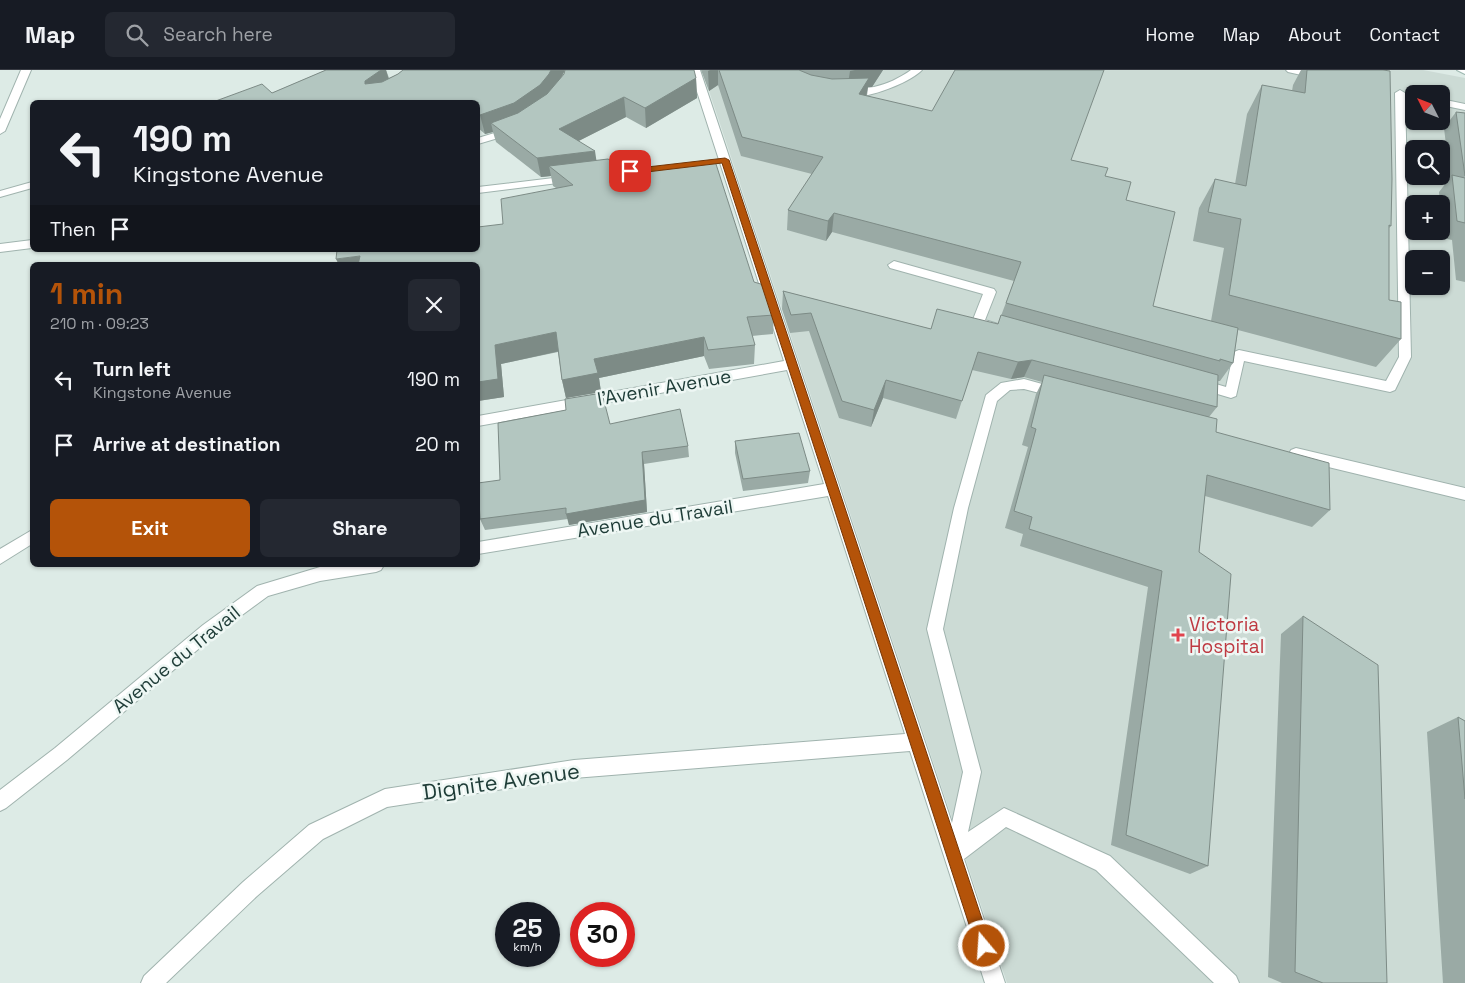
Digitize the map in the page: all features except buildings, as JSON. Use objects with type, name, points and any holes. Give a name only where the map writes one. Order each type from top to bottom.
[{"type":"street","points":[[695,70],[720,161],[792,364],[995,983]]},
{"type":"street","points":[[834,93],[873,92],[907,78],[917,70]]},
{"type":"street","points":[[1291,70],[1327,78]]},
{"type":"street","points":[[0,131],[5,107],[27,71]]},
{"type":"street","points":[[1184,380],[1231,393],[1239,355],[1390,387],[1405,357],[1395,92],[1405,94]]},
{"type":"street","points":[[1450,104],[1465,107]]},
{"type":"street","points":[[480,140],[524,126]]},
{"type":"street","points":[[480,190],[576,178]]},
{"type":"street","points":[[0,194],[30,186]]},
{"type":"street","points":[[0,248],[30,244]]},
{"type":"street","points":[[894,265],[990,292],[978,322],[1006,330]]},
{"type":"street","name":"l'Avenir Avenue","points":[[480,420],[792,364]]},
{"type":"street","points":[[954,854],[972,772],[935,629],[961,508],[991,399],[1006,386],[1024,384],[1072,396]]},
{"type":"street","points":[[1283,451],[1465,494]]},
{"type":"street","name":"Avenue du Travail","points":[[480,548],[832,489]]},
{"type":"street","points":[[0,557],[30,537]]},
{"type":"street","name":"Avenue du Travail","points":[[0,802],[62,754],[209,630],[263,591],[320,574],[364,567]]},
{"type":"street","name":"Dignite Avenue","points":[[151,983],[250,890],[316,832],[385,798],[574,769],[916,742]]},
{"type":"street","points":[[954,854],[1004,817],[1103,863],[1229,983]]},
{"type":"shaded area","name":"Victoria Hospital","points":[[702,70],[1423,70],[1465,78],[1465,983],[1007,983]]},
{"type":"place","name":"Victoria Hospital","points":[[1178,635]]},
{"type":"route","points":[[630,171],[725,160],[984,946]]}]
